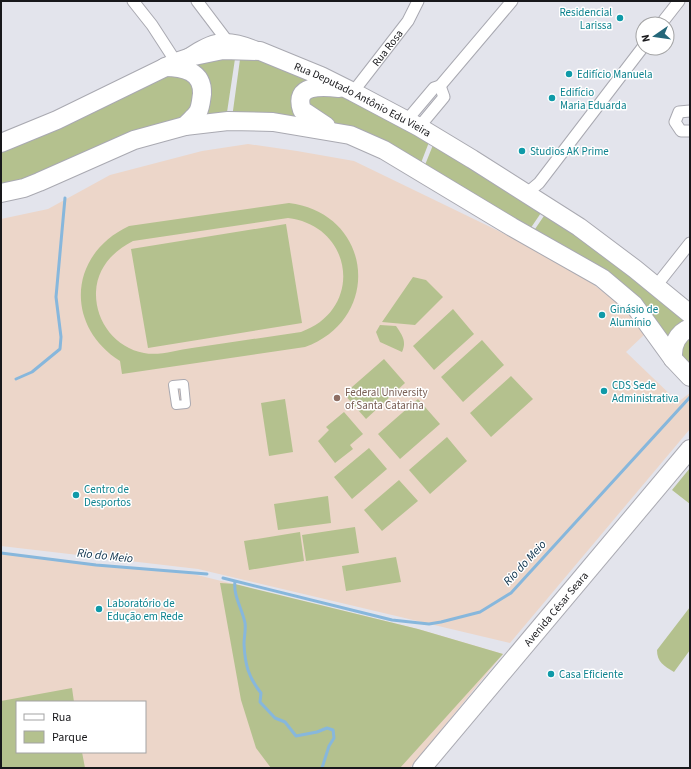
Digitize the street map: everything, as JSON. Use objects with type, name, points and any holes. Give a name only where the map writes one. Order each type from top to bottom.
[{"type":"main road","name":"Rua Deputado Antônio Edu Vieira","points":[[1,143],[57,120],[170,65],[194,56],[223,50],[248,49],[270,54],[350,90],[413,124],[527,194],[595,238],[690,314]]},
{"type":"main road","points":[[170,65],[182,67],[194,73],[200,81],[201,102],[197,113],[185,126]]},
{"type":"main road","points":[[335,131],[308,116],[302,110],[301,98],[306,90],[314,87],[350,90]]},
{"type":"main road","points":[[1,193],[18,190],[35,184],[134,140],[185,126],[253,121],[294,124],[335,131],[361,139],[384,150],[512,227],[597,275],[634,305],[673,359],[690,377]]},
{"type":"main road","points":[[673,359],[675,341],[683,332],[690,328]]},
{"type":"main road","name":"Avenida César Seara","points":[[422,768],[690,449]]},
{"type":"street","points":[[133,1],[152,25],[170,65],[206,44],[225,38],[240,40],[270,54]]},
{"type":"street","points":[[197,1],[225,38]]},
{"type":"street","name":"Rua Rosa","points":[[350,90],[408,21],[418,1]]},
{"type":"street","points":[[413,124],[444,97],[440,86],[512,1]]},
{"type":"street","points":[[667,16],[679,1]]},
{"type":"street","points":[[527,194],[539,183],[636,56]]},
{"type":"street","points":[[690,111],[680,112],[675,122],[681,131],[690,131]]},
{"type":"street","points":[[656,286],[690,243]]},
{"type":"shaded area","name":"Federal University of Santa Catarina","points":[[248,144],[354,161],[565,263],[622,306],[634,317],[645,334],[626,352],[678,402],[690,393],[690,429],[510,643],[198,569],[1,546],[1,219],[48,209],[110,175],[202,151]]},
{"type":"shaded area","points":[[1,553],[197,575],[418,629],[503,654],[410,768],[1,768]]},
{"type":"green space","points":[[236,52],[226,119],[192,122],[204,103],[179,63]]},
{"type":"green space","points":[[241,52],[321,81],[304,86],[314,123],[232,118]]},
{"type":"green space","points":[[166,70],[193,75],[199,96],[184,119],[1,191],[1,146]]},
{"type":"green space","points":[[330,90],[431,137],[419,168],[306,109],[307,93]]},
{"type":"green space","points":[[435,140],[545,207],[528,232],[423,170]]},
{"type":"green space","points":[[289,203],[317,211],[338,226],[351,245],[358,268],[357,291],[348,314],[330,333],[305,347],[122,374],[120,361],[102,346],[89,329],[82,310],[81,290],[85,272],[94,254],[109,238],[129,226]],"holes":[[[288,218],[310,224],[327,236],[338,252],[343,270],[342,288],[335,306],[321,321],[301,332],[150,354],[134,350],[124,345],[109,332],[103,323],[99,313],[96,292],[99,275],[107,261],[119,250],[133,241]]]},
{"type":"green space","points":[[548,210],[690,319],[670,350],[639,307],[531,235]]},
{"type":"green space","points":[[286,224],[302,323],[148,348],[131,249]]},
{"type":"green space","points":[[413,277],[426,280],[443,297],[415,325],[382,322]]},
{"type":"green space","points":[[453,309],[474,334],[434,370],[413,346]]},
{"type":"green space","points":[[380,325],[396,326],[404,341],[402,352],[380,342],[376,332]]},
{"type":"green space","points":[[690,330],[690,373],[676,343]]},
{"type":"green space","points":[[482,340],[504,365],[463,402],[441,377]]},
{"type":"green space","points":[[384,359],[405,383],[366,419],[344,394]]},
{"type":"green space","points":[[511,376],[533,399],[491,437],[470,413]]},
{"type":"green space","points":[[285,399],[293,452],[269,456],[261,403]]},
{"type":"green space","points":[[418,399],[440,424],[400,459],[378,434]]},
{"type":"green space","points":[[344,412],[363,434],[350,445],[353,449],[335,463],[318,441],[329,430],[326,427]]},
{"type":"green space","points":[[447,437],[467,461],[430,494],[409,470]]},
{"type":"green space","points":[[369,448],[387,469],[352,499],[334,477]]},
{"type":"green space","points":[[690,468],[690,504],[672,490]]},
{"type":"green space","points":[[399,480],[418,501],[382,531],[364,510]]},
{"type":"green space","points":[[328,496],[331,523],[278,530],[274,504]]},
{"type":"green space","points":[[355,527],[359,553],[306,561],[302,535]]},
{"type":"green space","points":[[300,532],[304,561],[249,570],[244,541]]},
{"type":"green space","points":[[396,557],[401,582],[346,591],[342,566]]},
{"type":"green space","points":[[220,583],[235,584],[418,629],[503,654],[400,768],[271,768],[256,748],[241,700]]},
{"type":"green space","points":[[690,607],[690,650],[674,672],[664,666],[660,661],[657,650]]},
{"type":"green space","points":[[72,688],[74,701],[16,701],[16,753],[82,753],[85,768],[1,768],[1,701]]},
{"type":"waterway","points":[[16,379],[32,372],[60,349],[61,337],[56,297],[65,198]]},
{"type":"waterway","name":"Rio do Meio","points":[[223,578],[392,620],[429,624],[480,612],[511,593],[690,397]]},
{"type":"waterway","name":"Rio do Meio","points":[[1,553],[96,565],[207,574]]},
{"type":"waterway","points":[[235,581],[236,597],[245,623],[244,644],[246,664],[250,676],[261,693],[260,702],[275,718],[285,722],[296,736],[317,732],[327,728],[333,730],[334,738],[329,746],[322,768]]},
{"type":"place","name":"Residencial Larissa","points":[[620,18]]},
{"type":"place","name":"Edifício Manuela","points":[[569,74]]},
{"type":"place","name":"Edifício Maria Eduarda","points":[[552,98]]},
{"type":"place","name":"Studios AK Prime","points":[[522,151]]},
{"type":"place","name":"Ginásio de Alumínio","points":[[602,315]]},
{"type":"place","name":"CDS Sede Administrativa","points":[[604,391]]},
{"type":"place","name":"Federal University of Santa Catarina","points":[[337,398]]},
{"type":"place","name":"Centro de Desportos","points":[[76,495]]},
{"type":"place","name":"Laboratório de Edução em Rede","points":[[99,609]]},
{"type":"place","name":"Casa Eficiente","points":[[551,674]]}]
